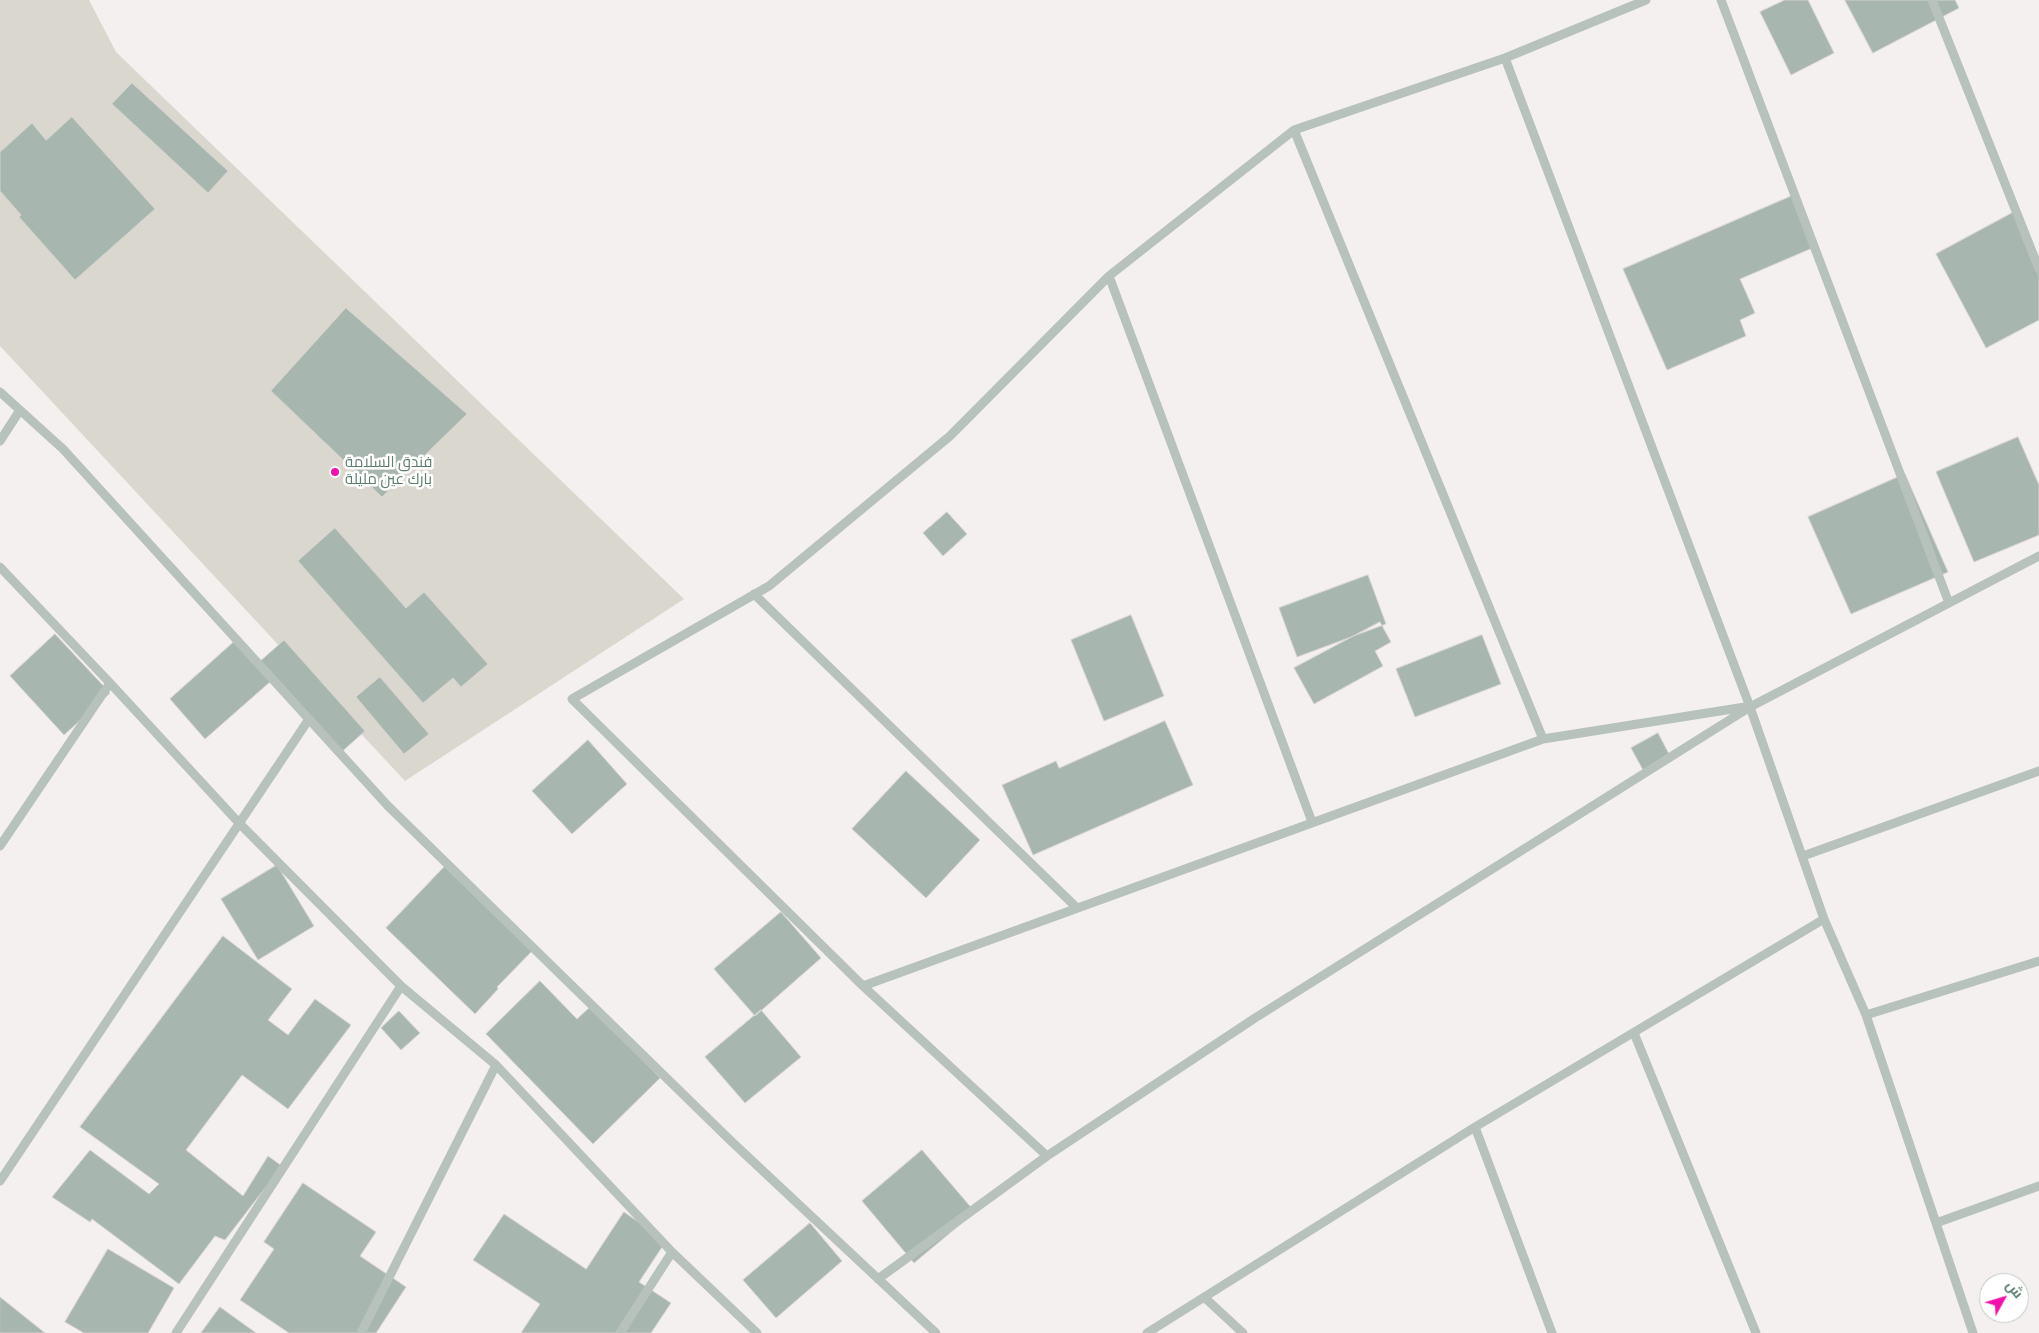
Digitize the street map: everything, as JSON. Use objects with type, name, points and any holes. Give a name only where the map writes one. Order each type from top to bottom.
[{"type":"street","points":[[1046,1156],[863,986],[572,699],[769,586],[950,436],[1109,276],[1294,130],[1505,58],[1646,0]]},
{"type":"street","points":[[1721,0],[1949,604]]},
{"type":"street","points":[[1932,0],[2039,269]]},
{"type":"street","points":[[1505,58],[1750,706],[1824,919],[1866,1016],[1973,1333]]},
{"type":"street","points":[[1294,130],[1543,739]]},
{"type":"street","points":[[1109,276],[1312,822]]},
{"type":"street","points":[[0,392],[63,449],[388,806],[723,1134],[936,1333]]},
{"type":"street","points":[[0,441],[20,410]]},
{"type":"street","points":[[878,1279],[1046,1156],[1255,1018],[1750,706],[2039,556]]},
{"type":"street","points":[[0,567],[239,823],[401,986],[496,1065],[672,1252],[757,1333]]},
{"type":"street","points":[[754,594],[1077,908]]},
{"type":"street","points":[[0,846],[110,683]]},
{"type":"street","points":[[863,986],[1543,739],[1750,706]]},
{"type":"street","points":[[0,1181],[309,718]]},
{"type":"street","points":[[1803,856],[2039,771]]},
{"type":"street","points":[[1148,1333],[1475,1127],[1824,919]]},
{"type":"street","points":[[1866,1016],[2039,961]]},
{"type":"street","points":[[176,1333],[401,986]]},
{"type":"street","points":[[1634,1032],[1756,1333]]},
{"type":"street","points":[[362,1333],[496,1065]]},
{"type":"street","points":[[1475,1127],[1552,1333]]},
{"type":"street","points":[[1936,1223],[2039,1186]]},
{"type":"street","points":[[620,1333],[672,1252]]},
{"type":"street","points":[[1204,1297],[1242,1333]]},
{"type":"shaded area","name":"فندق السلامة بارك عين مليلة","points":[[0,0],[89,0],[116,52],[684,599],[405,781],[0,346]]},
{"type":"building","points":[[1785,0],[1808,0],[1834,53],[1791,75],[1760,12]]},
{"type":"building","points":[[1845,0],[1955,0],[1959,8],[1873,53]]},
{"type":"building","points":[[132,83],[228,171],[208,193],[112,104]]},
{"type":"building","points":[[72,117],[155,209],[75,280],[19,217],[21,215],[0,191],[0,152],[32,123],[46,140]]},
{"type":"building","points":[[1794,195],[1817,246],[1740,279],[1755,313],[1740,320],[1746,336],[1667,370],[1623,269]]},
{"type":"building","points":[[2014,212],[2039,258],[2039,320],[1986,348],[1936,254]]},
{"type":"building","points":[[346,308],[467,414],[382,497],[271,391]]},
{"type":"building","points":[[2018,437],[2039,485],[2039,535],[1974,562],[1936,472]]},
{"type":"building","points":[[1905,474],[1948,572],[1851,614],[1808,517]]},
{"type":"building","points":[[947,512],[967,534],[943,556],[923,533]]},
{"type":"building","points":[[335,528],[406,608],[424,592],[488,664],[461,687],[453,678],[423,703],[298,561]]},
{"type":"building","points":[[1368,575],[1386,624],[1297,657],[1279,608]]},
{"type":"building","points":[[1131,615],[1164,696],[1104,721],[1071,640]]},
{"type":"building","points":[[1380,622],[1391,642],[1375,651],[1383,666],[1314,704],[1294,668]]},
{"type":"building","points":[[55,634],[110,693],[64,735],[10,676]]},
{"type":"building","points":[[1482,635],[1501,684],[1415,717],[1396,669]]},
{"type":"building","points":[[236,640],[257,664],[284,640],[365,731],[337,756],[271,681],[205,739],[170,699]]},
{"type":"building","points":[[380,677],[429,734],[404,754],[356,697]]},
{"type":"building","points":[[1165,721],[1193,785],[1033,855],[1002,785],[1056,761],[1059,768]]},
{"type":"building","points":[[1658,733],[1670,756],[1643,770],[1631,748]]},
{"type":"building","points":[[588,740],[627,784],[572,834],[532,791]]},
{"type":"building","points":[[906,771],[980,840],[926,898],[852,829]]},
{"type":"building","points":[[447,864],[535,948],[497,987],[498,989],[475,1014],[386,928]]},
{"type":"building","points":[[277,865],[314,926],[258,960],[221,899]]},
{"type":"building","points":[[781,912],[821,958],[755,1016],[714,969]]},
{"type":"building","points":[[223,936],[292,989],[268,1020],[288,1035],[315,999],[351,1025],[288,1109],[242,1075],[186,1150],[243,1196],[268,1156],[282,1166],[225,1240],[215,1236],[179,1284],[92,1219],[90,1222],[52,1197],[90,1150],[149,1194],[159,1184],[80,1127]]},
{"type":"building","points":[[540,981],[577,1019],[591,1006],[660,1078],[593,1144],[486,1034]]},
{"type":"building","points":[[761,1010],[801,1057],[745,1103],[705,1057]]},
{"type":"building","points":[[399,1011],[420,1033],[401,1050],[381,1028]]},
{"type":"building","points":[[922,1150],[975,1212],[914,1263],[862,1201]]},
{"type":"building","points":[[303,1183],[376,1232],[360,1256],[406,1287],[376,1333],[289,1333],[240,1300],[274,1249],[264,1242]]},
{"type":"building","points":[[624,1212],[666,1241],[639,1282],[671,1303],[651,1333],[521,1333],[540,1304],[473,1260],[504,1214],[586,1269]]},
{"type":"building","points":[[810,1223],[842,1261],[776,1318],[743,1280]]},
{"type":"building","points":[[108,1249],[174,1288],[148,1333],[84,1333],[65,1322]]},
{"type":"building","points":[[0,1297],[45,1333],[0,1333]]},
{"type":"building","points":[[220,1307],[256,1333],[201,1333]]},
{"type":"place","name":"فندق السلامة بارك عين مليلة","points":[[335,472]]}]
